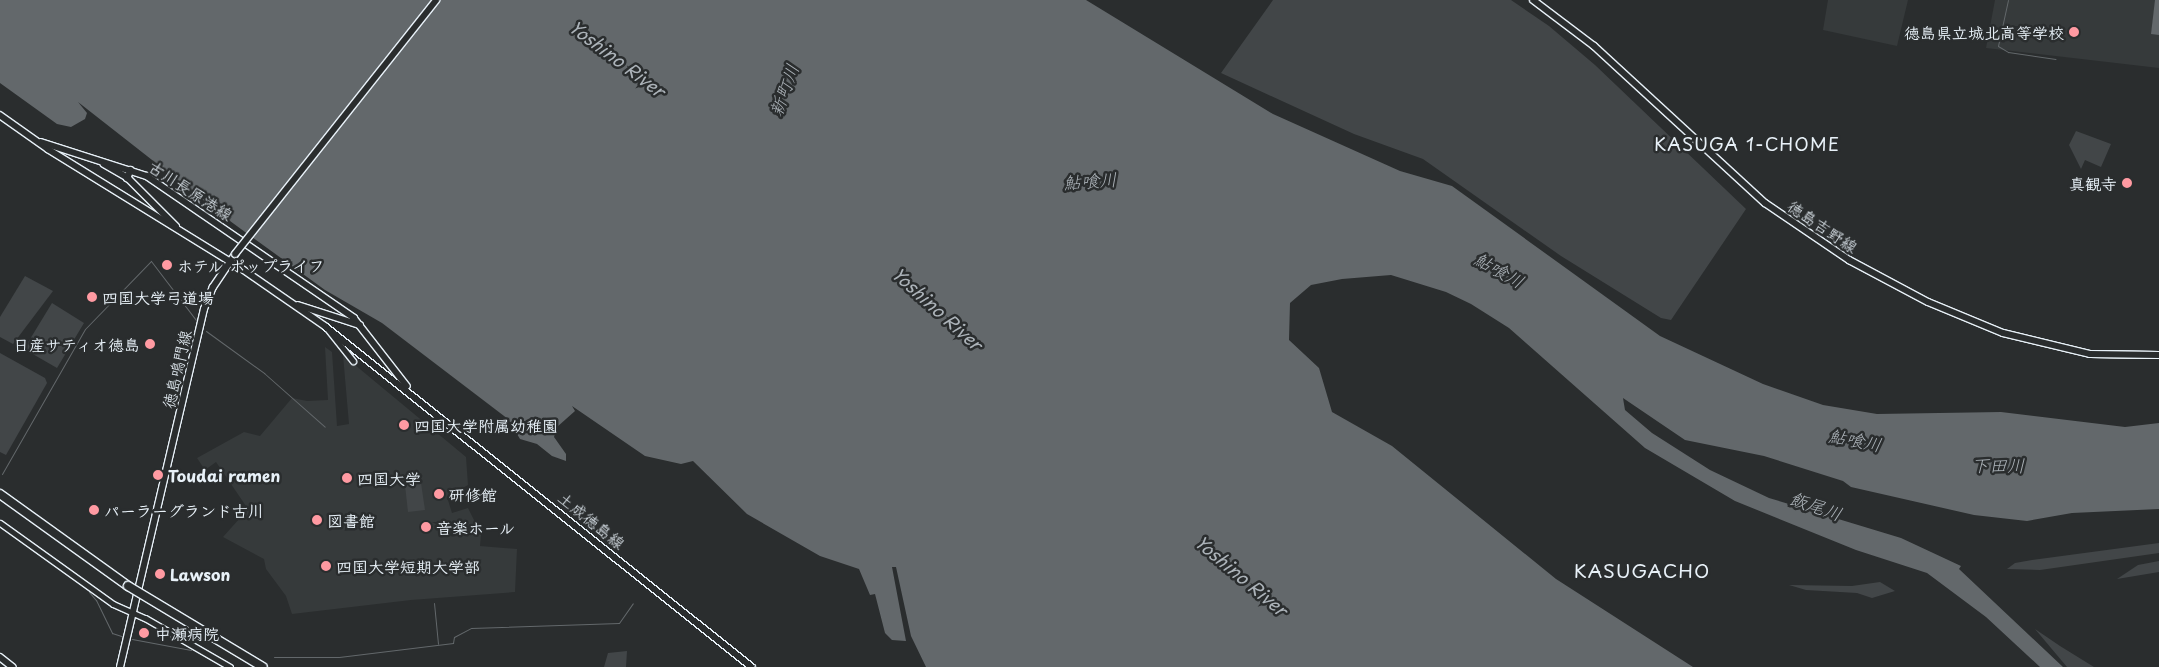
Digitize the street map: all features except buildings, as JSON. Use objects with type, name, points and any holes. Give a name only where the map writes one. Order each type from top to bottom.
[{"type":"highway","points":[[0,494],[128,586],[263,667]]},
{"type":"main road","name":"徳島鳴門線","points":[[120,667],[204,308],[213,287],[229,261],[436,0]]},
{"type":"main road","name":"徳島吉野線","points":[[1533,0],[1594,46],[1765,203],[1827,247],[1870,272],[1928,302],[2003,333],[2090,354],[2159,355]]},
{"type":"main road","name":"古川長原港線","points":[[0,115],[32,138],[229,261]]},
{"type":"main road","name":"古川長原港線","points":[[32,138],[140,173],[246,243]]},
{"type":"main road","points":[[98,160],[138,185],[179,230]]},
{"type":"main road","points":[[128,178],[131,170]]},
{"type":"main road","points":[[138,185],[136,177],[140,173]]},
{"type":"main road","name":"土成徳島線","points":[[246,243],[360,326],[414,394]]},
{"type":"main road","name":"土成徳島線","points":[[229,261],[325,326],[414,394],[752,667]]},
{"type":"main road","points":[[294,304],[360,326]]},
{"type":"main road","points":[[0,656],[13,667]]},
{"type":"street","points":[[325,326],[353,361]]},
{"type":"street","points":[[0,523],[80,582],[230,667]]},
{"type":"shaded area","points":[[1273,0],[1511,0],[1549,26],[1595,65],[1746,209],[1671,320],[1661,318],[1561,256],[1423,159],[1354,134],[1221,73]]},
{"type":"shaded area","points":[[1828,0],[1908,0],[1897,46],[1823,30]]},
{"type":"shaded area","name":"徳島県立城北高等学校","points":[[1995,0],[2159,0],[2159,68],[1986,48]]},
{"type":"shaded area","points":[[2076,131],[2111,144],[2101,167],[2085,160],[2081,169],[2069,145]]},
{"type":"shaded area","points":[[25,276],[53,291],[13,344],[0,337],[0,317]]},
{"type":"shaded area","points":[[52,303],[84,323],[57,368],[24,349]]},
{"type":"shaded area","name":"四国大学","points":[[325,347],[332,352],[337,426],[349,424],[343,355],[466,457],[468,485],[447,497],[452,513],[468,508],[477,526],[482,524],[480,546],[517,549],[515,592],[411,600],[292,614],[286,596],[266,569],[264,559],[223,537],[248,509],[216,462],[205,470],[197,458],[244,432],[260,436],[292,398],[307,401],[328,400]]},
{"type":"shaded area","points":[[0,353],[45,378],[47,383],[6,455],[0,452]]},
{"type":"shaded area","points":[[421,483],[425,510],[408,512],[405,485]]},
{"type":"shaded area","points":[[2159,543],[2159,553],[2040,570],[2007,569],[2015,563],[2032,560]]},
{"type":"shaded area","points":[[2159,561],[2159,572],[2117,579],[2138,565]]},
{"type":"shaded area","points":[[1880,582],[1895,591],[1872,598],[1857,593],[1806,590],[1789,585],[1852,586]]},
{"type":"shaded area","points":[[2035,629],[2060,646],[2094,667],[2067,667]]},
{"type":"shaded area","points":[[627,651],[626,667],[604,667],[608,653]]},
{"type":"water","points":[[0,0],[1086,0],[1273,114],[1400,171],[1452,186],[1660,336],[1763,384],[1823,405],[1877,414],[2001,412],[2125,427],[2159,423],[2159,509],[2072,513],[2027,521],[1974,515],[1851,487],[1843,481],[1764,456],[1685,440],[1623,398],[1625,410],[1652,433],[1710,470],[1769,498],[1901,538],[1961,566],[1959,569],[2063,667],[2040,667],[1986,617],[1927,573],[1856,550],[1735,501],[1645,448],[1509,328],[1471,304],[1446,292],[1391,275],[1342,279],[1311,285],[1290,303],[1289,340],[1319,368],[1332,412],[1392,446],[1556,579],[1693,667],[926,667],[911,636],[896,567],[892,567],[906,641],[892,640],[885,633],[875,594],[870,595],[859,569],[820,556],[747,514],[693,461],[681,464],[645,456],[572,406],[575,411],[557,427],[554,437],[566,454],[566,461],[552,456],[537,444],[520,439],[508,419],[382,323],[325,290],[230,221],[78,102],[87,113],[85,119],[71,127],[57,124],[0,83]]},
{"type":"water","points":[[2155,0],[2159,0],[2159,35],[2151,34]]},
{"type":"waterway","points":[[2008,0],[1998,46],[2008,52],[2055,59]]},
{"type":"waterway","points":[[2,474],[85,329],[151,261],[196,320]]},
{"type":"waterway","points":[[206,331],[264,373],[325,427]]},
{"type":"waterway","points":[[89,592],[96,600],[112,633],[124,637]]},
{"type":"waterway","points":[[434,603],[438,644]]},
{"type":"waterway","points":[[274,657],[339,657],[453,643],[454,637],[471,628],[619,623],[633,603]]},
{"type":"waterway","points":[[132,639],[191,650]]},
{"type":"place","name":"徳島県立城北高等学校","points":[[2074,32]]},
{"type":"place","name":"真観寺","points":[[2127,183]]},
{"type":"place","name":"ホテル ポップライフ","points":[[167,265]]},
{"type":"place","name":"四国大学弓道場","points":[[92,297]]},
{"type":"place","name":"日産サティオ徳島","points":[[150,344]]},
{"type":"place","name":"四国大学附属幼稚園","points":[[404,425]]},
{"type":"place","name":"Toudai ramen","points":[[158,475]]},
{"type":"place","name":"四国大学","points":[[347,478]]},
{"type":"place","name":"研修館","points":[[439,494]]},
{"type":"place","name":"パーラーグランド古川","points":[[94,510]]},
{"type":"place","name":"図書館","points":[[317,520]]},
{"type":"place","name":"音楽ホール","points":[[426,527]]},
{"type":"place","name":"四国大学短期大学部","points":[[326,566]]},
{"type":"place","name":"Lawson","points":[[160,574]]},
{"type":"place","name":"中瀬病院","points":[[144,633]]},
{"type":"district","name":"KASUGA 1-CHOME","points":[[1747,144]]},
{"type":"district","name":"KASUGACHO","points":[[1642,571]]},
{"type":"water label","name":"Yoshino River","points":[[617,59]]},
{"type":"water label","name":"新町川","points":[[784,90]]},
{"type":"water label","name":"鮎喰川","points":[[1090,181]]},
{"type":"water label","name":"鮎喰川","points":[[1499,270]]},
{"type":"water label","name":"Yoshino River","points":[[937,309]]},
{"type":"water label","name":"鮎喰川","points":[[1855,440]]},
{"type":"water label","name":"下田川","points":[[1998,465]]},
{"type":"water label","name":"飯尾川","points":[[1816,506]]},
{"type":"water label","name":"Yoshino River","points":[[1241,576]]}]
